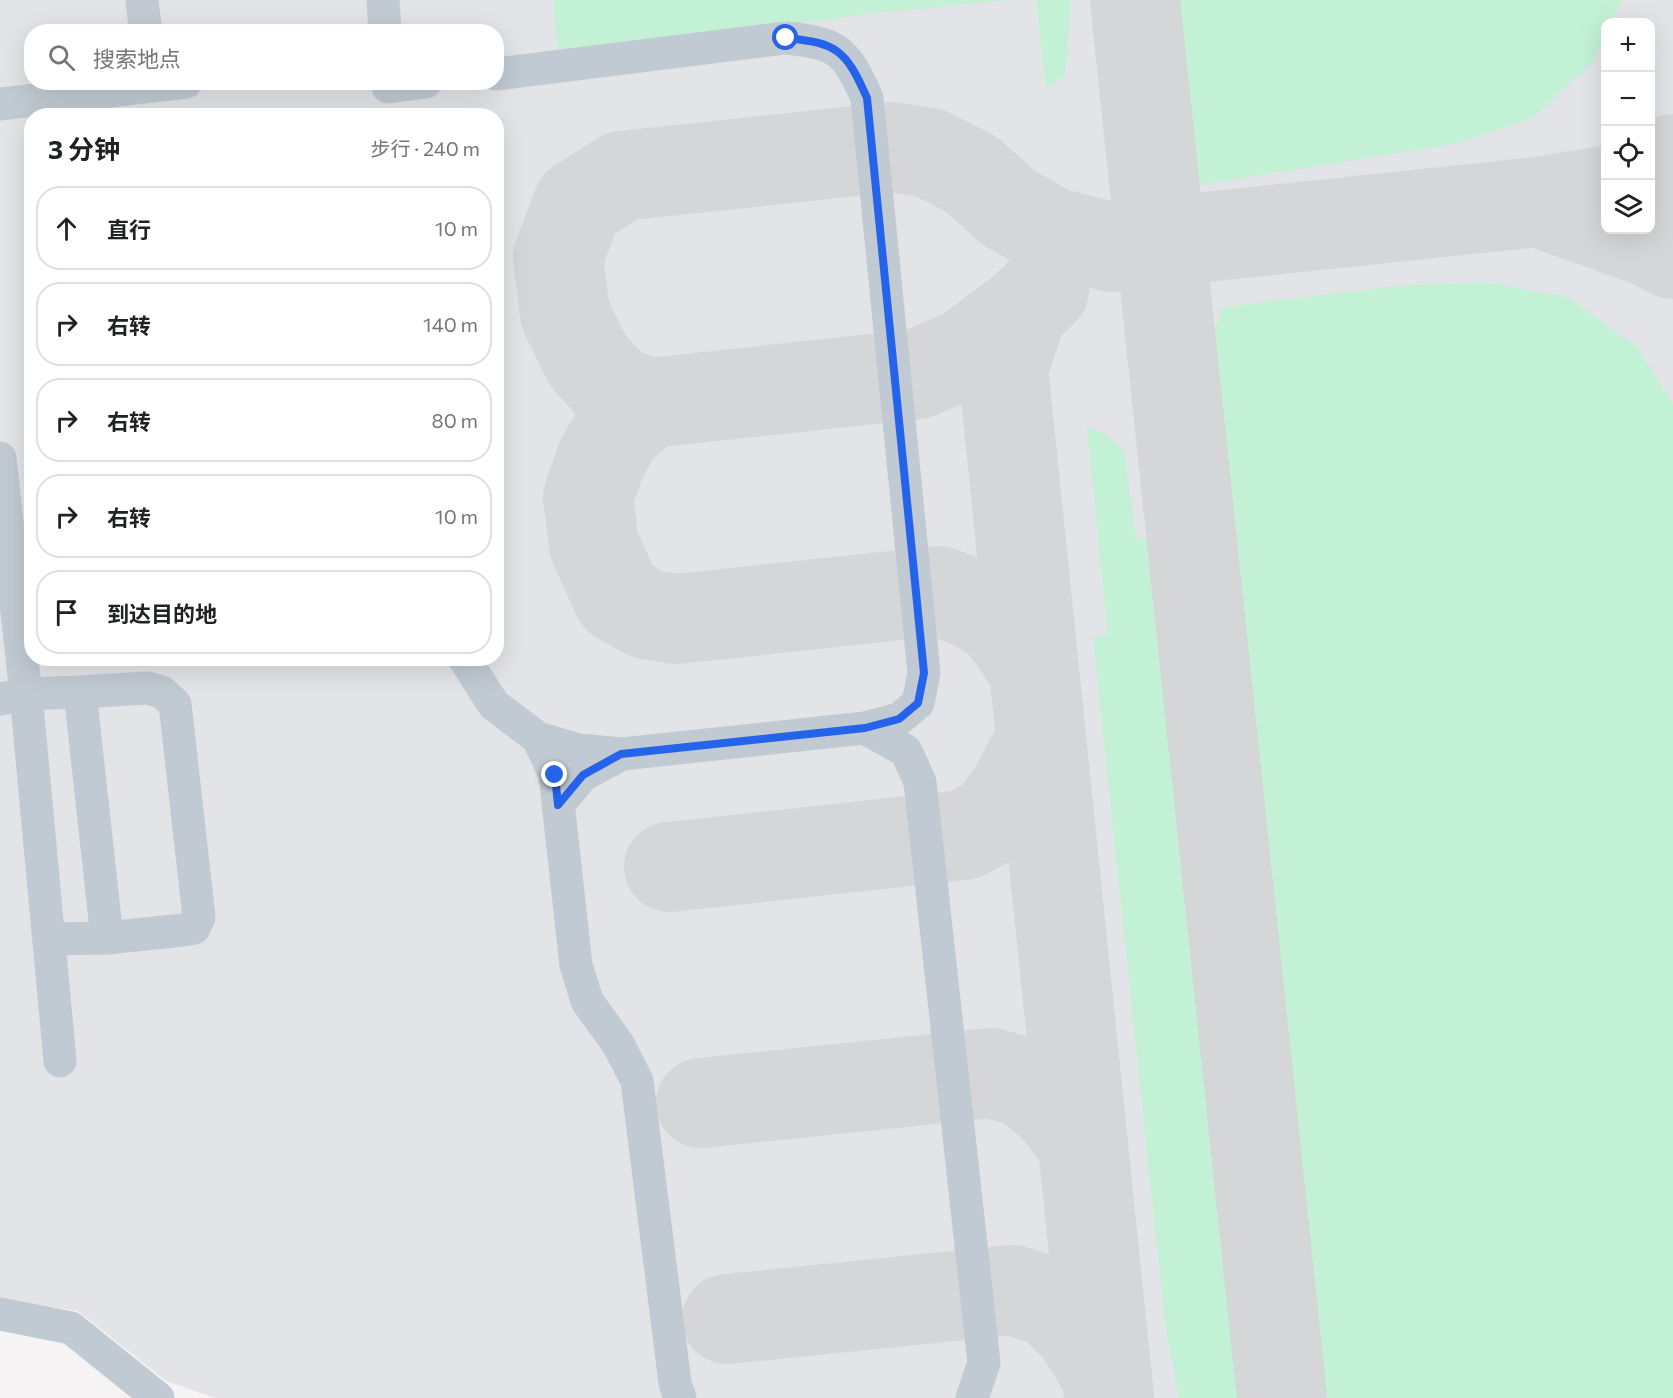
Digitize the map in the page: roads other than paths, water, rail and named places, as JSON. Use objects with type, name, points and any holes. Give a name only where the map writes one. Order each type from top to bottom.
[{"type":"street","points":[[142,0],[145,24]]},
{"type":"street","points":[[383,0],[384,24]]},
{"type":"street","points":[[504,73],[786,38],[822,41],[853,64],[867,98],[924,673],[918,703],[915,740],[984,1363],[972,1398]]},
{"type":"street","points":[[0,104],[86,90]]},
{"type":"street","points":[[389,95],[403,90]]},
{"type":"street","points":[[0,458],[13,697],[49,939],[60,1061]]},
{"type":"street","points":[[469,666],[494,705],[538,738],[579,750],[621,754],[865,728],[899,719],[918,703]]},
{"type":"street","points":[[13,697],[147,688],[162,692],[175,704],[198,905],[199,917],[194,928],[107,938],[49,939]]},
{"type":"street","points":[[80,692],[107,938]]},
{"type":"street","points":[[865,728],[906,751],[920,782]]},
{"type":"street","points":[[538,738],[555,775],[576,965],[587,1001],[618,1044],[637,1081],[675,1383],[680,1398]]},
{"type":"street","points":[[558,805],[583,775],[621,754]]},
{"type":"street","points":[[0,1314],[71,1328],[158,1398]]}]
